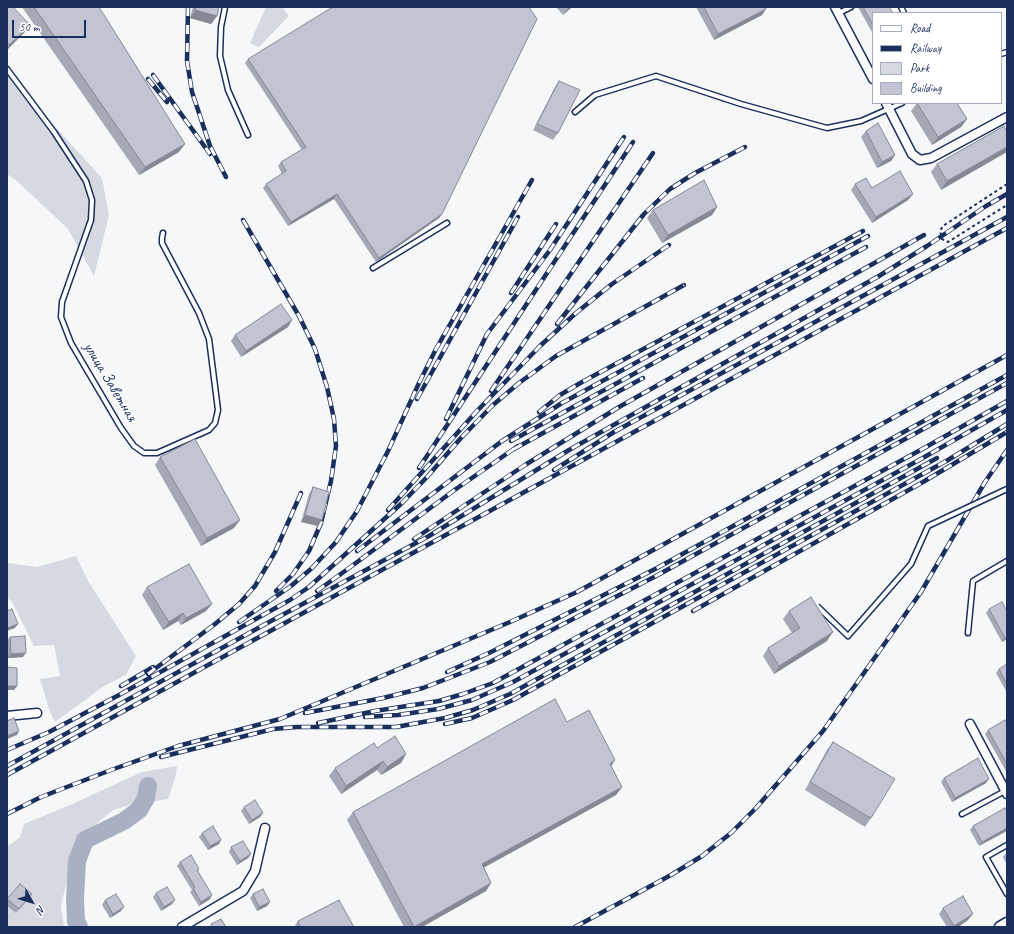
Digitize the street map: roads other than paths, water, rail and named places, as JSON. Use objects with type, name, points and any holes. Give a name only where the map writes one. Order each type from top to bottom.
[{"type":"street","points":[[837,10],[872,77]]},
{"type":"street","points":[[887,106],[912,154],[920,160],[931,158],[1007,117]]},
{"type":"street","points":[[7,716],[37,714]]},
{"type":"street","points":[[970,724],[1006,791]]},
{"type":"street","points":[[182,927],[243,891],[255,870],[265,828]]},
{"type":"street","points":[[1000,927],[1007,923]]},
{"type":"lane","points":[[225,7],[221,27],[220,56],[228,90],[248,135]]},
{"type":"lane","points":[[837,10],[851,7]]},
{"type":"lane","name":"улица Заветная","points":[[7,70],[54,132],[86,181],[92,200],[91,220],[62,302],[61,317],[71,344],[121,428],[134,446],[144,453],[157,453],[208,430],[215,422],[218,410],[209,339],[198,313],[162,243],[164,233]]},
{"type":"lane","points":[[575,112],[595,95],[656,76],[741,104],[827,128],[861,121],[887,106],[897,104]]},
{"type":"lane","points":[[373,268],[447,223]]},
{"type":"lane","points":[[817,606],[848,636],[911,564],[928,526],[1007,489]]},
{"type":"lane","points":[[968,633],[973,580],[1007,561]]},
{"type":"lane","points":[[962,814],[1006,791]]},
{"type":"lane","points":[[1007,845],[986,857],[1007,894]]},
{"type":"waterway","points":[[79,927],[76,921],[75,899],[77,861],[85,840],[124,821],[139,810],[146,798],[148,786]]},
{"type":"railway","points":[[188,7],[187,61],[192,92],[210,146],[226,177]]},
{"type":"railway","points":[[153,75],[210,154]]},
{"type":"railway","points":[[148,79],[167,102]]},
{"type":"railway","points":[[446,419],[487,334],[550,250],[624,137]]},
{"type":"railway","points":[[419,468],[633,142]]},
{"type":"railway","points":[[557,324],[644,214],[670,189],[695,173],[745,147]]},
{"type":"railway","points":[[491,391],[653,153]]},
{"type":"railway","points":[[239,622],[291,586],[312,568],[336,542],[357,511],[388,451],[436,349],[532,180]]},
{"type":"railway","points":[[7,766],[429,536],[569,450],[879,276],[986,206],[1007,194]]},
{"type":"railway","points":[[417,399],[518,217]]},
{"type":"railway","points":[[554,470],[614,432],[1007,217]]},
{"type":"railway","points":[[243,220],[299,316],[315,349],[327,387],[334,419],[336,446],[331,481],[321,523],[309,551],[293,574],[276,591]]},
{"type":"railway","points":[[511,293],[556,224]]},
{"type":"railway","points":[[7,775],[1007,228]]},
{"type":"railway","points":[[539,412],[560,395],[582,382],[863,231]]},
{"type":"railway","points":[[414,539],[525,465],[619,407],[924,235]]},
{"type":"railway","points":[[357,551],[502,441],[562,403],[868,236]]},
{"type":"railway","points":[[388,510],[477,411],[540,346],[576,313],[612,284],[669,245]]},
{"type":"railway","points":[[511,441],[866,247]]},
{"type":"railway","points":[[7,750],[49,732],[119,695],[290,600],[309,587],[402,503],[493,405],[519,383],[556,356],[684,285]]},
{"type":"railway","points":[[7,814],[41,797],[178,746],[280,719],[510,622],[577,592],[1007,355]]},
{"type":"railway","points":[[447,672],[489,653],[657,568],[1007,375]]},
{"type":"railway","points":[[514,449],[643,378]]},
{"type":"railway","points":[[305,713],[383,698],[423,688],[490,662],[656,576],[1007,383]]},
{"type":"railway","points":[[318,723],[375,711],[439,701],[493,683],[926,447],[1007,401]]},
{"type":"railway","points":[[365,717],[398,715],[438,709],[472,700],[513,682],[921,459],[1007,410]]},
{"type":"railway","points":[[445,724],[472,718],[513,700],[948,460],[1007,424]]},
{"type":"railway","points":[[693,611],[923,482],[1007,432]]},
{"type":"railway","points":[[317,591],[456,489],[518,446]]},
{"type":"railway","points":[[575,927],[671,875],[702,856],[731,833],[756,808],[823,731],[921,592],[985,482],[1007,450]]},
{"type":"railway","points":[[161,757],[273,729],[297,727],[396,727],[445,718],[473,710],[510,694],[937,458]]},
{"type":"railway","points":[[148,674],[215,624],[239,604],[255,586],[275,552],[301,493]]},
{"type":"railway","points":[[121,686],[153,667]]}]
